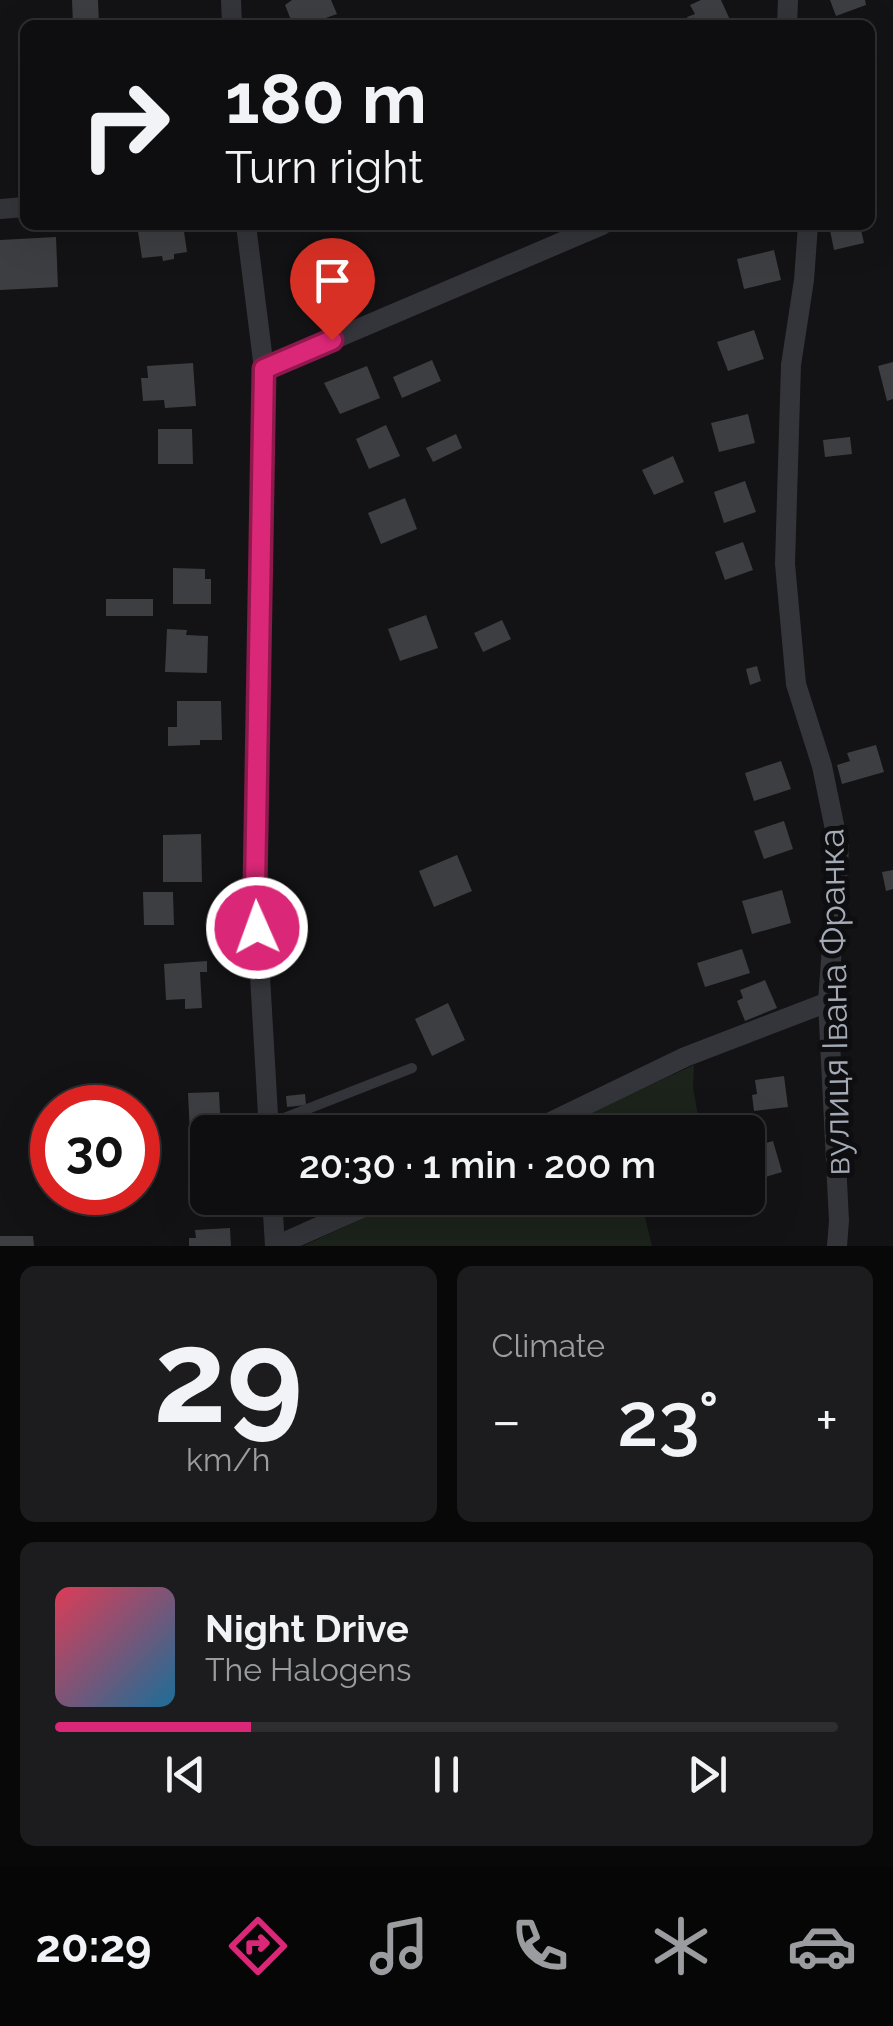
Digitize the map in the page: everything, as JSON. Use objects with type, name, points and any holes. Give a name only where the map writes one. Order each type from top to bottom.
[{"type":"street","points":[[247,230],[264,369],[255,888],[267,1115]]},
{"type":"street","points":[[264,369],[590,230]]},
{"type":"street","name":"вулиця Івана Франка","points":[[808,230],[791,365],[786,564],[796,684],[822,766],[839,849],[828,1002],[837,1246]]},
{"type":"street","points":[[565,1115],[684,1057],[828,1002]]},
{"type":"street","points":[[273,1215],[275,1246],[345,1215]]},
{"type":"lane","points":[[299,1115],[412,1068]]},
{"type":"shaded area","points":[[694,1065],[698,1115],[585,1115]]},
{"type":"shaded area","points":[[370,1215],[644,1215],[652,1246],[303,1246]]},
{"type":"building","points":[[72,0],[98,0],[99,20],[73,20]]},
{"type":"building","points":[[292,0],[331,0],[337,14],[320,20],[291,20],[285,5]]},
{"type":"building","points":[[701,0],[721,0],[730,20],[688,20],[695,14],[690,5]]},
{"type":"building","points":[[830,0],[865,0],[866,5],[836,16]]},
{"type":"building","points":[[138,230],[184,230],[187,252],[163,261],[162,256],[142,258]]},
{"type":"building","points":[[830,230],[861,230],[864,243],[834,250]]},
{"type":"building","points":[[56,237],[58,287],[0,290],[0,240]]},
{"type":"building","points":[[774,250],[781,280],[744,289],[737,259]]},
{"type":"building","points":[[343,273],[359,302],[330,317],[315,288]]},
{"type":"building","points":[[754,330],[764,359],[728,371],[717,342]]},
{"type":"building","points":[[432,360],[441,381],[402,398],[393,377]]},
{"type":"building","points":[[893,362],[893,399],[887,401],[878,366]]},
{"type":"building","points":[[193,363],[196,406],[165,408],[164,400],[143,401],[141,378],[148,378],[147,366]]},
{"type":"building","points":[[367,366],[380,398],[340,414],[324,383]]},
{"type":"building","points":[[748,414],[755,443],[719,452],[711,423]]},
{"type":"building","points":[[386,425],[400,456],[369,469],[356,439]]},
{"type":"building","points":[[158,429],[192,429],[193,464],[158,464]]},
{"type":"building","points":[[456,434],[462,448],[433,462],[426,448]]},
{"type":"building","points":[[850,437],[852,454],[825,457],[823,440]]},
{"type":"building","points":[[673,456],[684,482],[654,495],[642,470]]},
{"type":"building","points":[[745,481],[756,512],[724,523],[714,492]]},
{"type":"building","points":[[405,498],[417,529],[381,544],[368,513]]},
{"type":"building","points":[[743,542],[753,570],[725,580],[715,552]]},
{"type":"building","points":[[173,568],[205,569],[205,579],[211,579],[211,604],[173,604]]},
{"type":"building","points":[[106,599],[153,599],[153,616],[106,616]]},
{"type":"building","points":[[426,615],[438,648],[400,661],[388,629]]},
{"type":"building","points":[[502,620],[511,639],[483,652],[474,633]]},
{"type":"building","points":[[167,629],[208,636],[207,673],[165,672]]},
{"type":"building","points":[[757,666],[761,681],[750,685],[746,669]]},
{"type":"building","points":[[177,701],[221,701],[222,740],[168,746],[168,727],[177,727]]},
{"type":"building","points":[[876,745],[884,772],[842,784],[837,765],[850,761],[847,753]]},
{"type":"building","points":[[781,761],[791,789],[754,801],[745,773]]},
{"type":"building","points":[[784,821],[793,849],[764,859],[754,831]]},
{"type":"building","points":[[201,834],[202,882],[163,882],[163,835]]},
{"type":"building","points":[[457,855],[472,891],[434,907],[419,871]]},
{"type":"building","points":[[893,870],[893,889],[886,891],[882,872]]},
{"type":"building","points":[[782,890],[791,923],[752,934],[742,901]]},
{"type":"building","points":[[143,892],[173,892],[174,925],[144,925]]},
{"type":"building","points":[[237,930],[238,949],[215,951],[213,932]]},
{"type":"building","points":[[742,949],[750,973],[705,987],[697,963]]},
{"type":"building","points":[[207,961],[207,972],[200,972],[202,1008],[185,1009],[185,999],[166,1000],[164,964]]},
{"type":"building","points":[[765,980],[777,1008],[745,1021],[737,1001],[743,998],[740,990]]},
{"type":"building","points":[[448,1003],[465,1040],[432,1056],[415,1019]]},
{"type":"building","points":[[784,1076],[788,1107],[754,1111],[755,1080]]},
{"type":"building","points":[[219,1092],[220,1115],[190,1115],[190,1134],[188,1093]]},
{"type":"building","points":[[305,1094],[306,1105],[287,1107],[286,1096]]},
{"type":"building","points":[[773,1141],[782,1172],[765,1177],[765,1143]]},
{"type":"building","points":[[230,1228],[231,1246],[189,1246],[189,1238],[196,1238],[195,1230]]},
{"type":"building","points":[[0,1236],[33,1236],[34,1246],[0,1246]]},
{"type":"route","points":[[257,928],[264,369],[332,340]]}]
